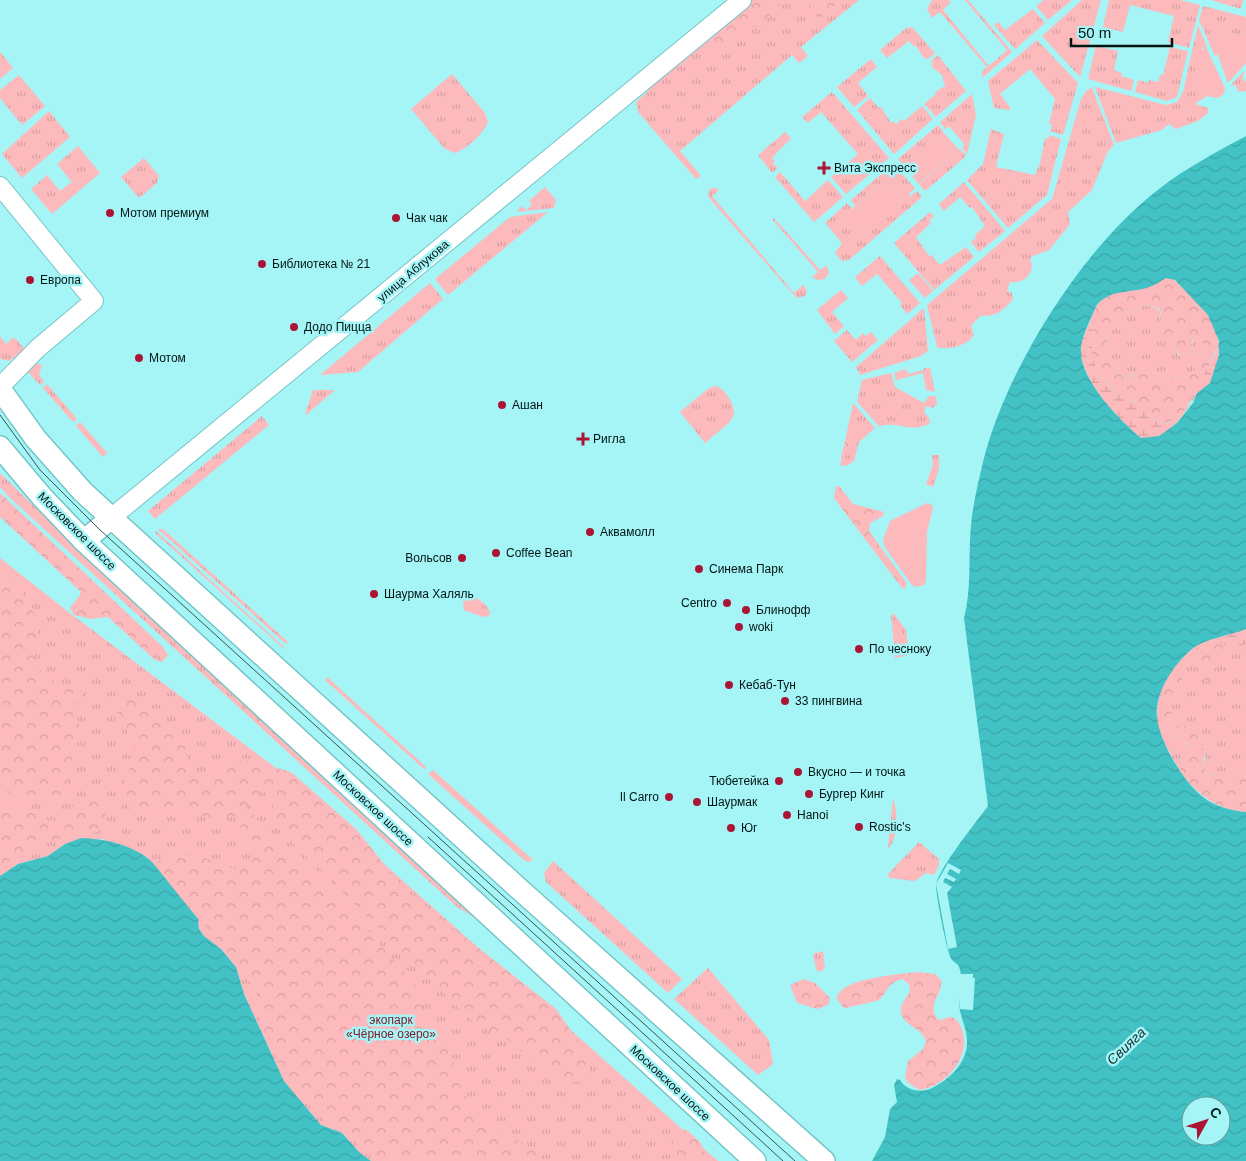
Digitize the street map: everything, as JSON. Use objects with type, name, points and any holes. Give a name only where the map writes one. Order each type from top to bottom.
[{"type":"main road","points":[[0,388],[51,458],[111,518],[510,880],[668,1019],[824,1161]]},
{"type":"main road","name":"Московское шоссе","points":[[0,447],[42,497],[84,541],[755,1161]]},
{"type":"main road","name":"улица Аблукова","points":[[84,541],[111,518]]},
{"type":"street","name":"улица Аблукова","points":[[111,518],[742,0]]},
{"type":"street","points":[[0,186],[94,301],[38,348],[0,388]]},
{"type":"green space","points":[[749,0],[783,0],[764,22],[744,32],[729,44],[707,47],[704,41]]},
{"type":"green space","points":[[753,0],[859,0],[801,47],[808,56],[799,63],[792,55],[680,151],[701,176],[696,179],[638,112],[636,102],[648,91],[646,89]]},
{"type":"green space","points":[[809,0],[842,0],[825,15],[818,18],[809,12]]},
{"type":"green space","points":[[932,0],[948,0],[951,2],[943,10],[989,66],[1007,50],[965,0],[968,0],[1012,52],[982,78],[982,72],[987,67],[940,12],[932,18],[927,9]]},
{"type":"green space","points":[[1044,0],[1072,0],[1048,20],[1036,6]]},
{"type":"green space","points":[[1082,0],[1101,0],[1080,77],[1042,36]]},
{"type":"green space","points":[[1109,0],[1180,0],[1200,5],[1189,48],[1168,42],[1174,16],[1130,5],[1123,32],[1103,27]]},
{"type":"green space","points":[[1211,0],[1243,0],[1241,9]]},
{"type":"green space","points":[[1203,6],[1246,17],[1246,36],[1221,31],[1212,39],[1218,54],[1215,56],[1199,20]]},
{"type":"green space","points":[[1033,9],[1045,23],[1015,49],[994,25],[998,22],[1005,30]]},
{"type":"green space","points":[[1198,25],[1207,47],[1202,48],[1198,94],[1207,96],[1195,104],[1208,108],[1208,113],[1198,121],[1176,129],[1169,124],[1162,130],[1116,143],[1095,87],[1166,105],[1177,102],[1183,92]]},
{"type":"green space","points":[[912,27],[935,53],[928,59],[924,58],[915,45],[913,46],[909,41],[887,58],[880,50],[906,28]]},
{"type":"green space","points":[[1221,31],[1246,36],[1246,63],[1228,83],[1212,39],[1214,34]]},
{"type":"green space","points":[[1037,40],[1078,83],[1063,135],[1050,131],[1052,125],[1049,124],[1055,99],[1030,69],[1000,94],[1010,107],[1010,110],[994,108],[988,81]]},
{"type":"green space","points":[[1096,46],[1118,51],[1114,70],[1122,73],[1121,76],[1134,80],[1131,91],[1088,79]]},
{"type":"green space","points":[[1170,47],[1188,51],[1177,97],[1167,101],[1135,92],[1138,80],[1148,83],[1149,80],[1158,82],[1160,75],[1163,75]]},
{"type":"green space","points":[[1206,47],[1225,88],[1224,94],[1218,98],[1198,95],[1192,86],[1198,52]]},
{"type":"green space","points":[[0,52],[13,68],[0,79]]},
{"type":"green space","points":[[938,55],[966,91],[936,117],[924,104],[936,94],[935,92],[945,86],[942,75],[931,66],[933,64],[931,61]]},
{"type":"green space","points":[[871,59],[877,67],[858,83],[868,96],[854,107],[837,87]]},
{"type":"green space","points":[[1245,70],[1242,78],[1246,82],[1246,91],[1239,92],[1235,85],[1230,86]]},
{"type":"green space","points":[[452,74],[485,113],[488,122],[474,141],[464,149],[454,153],[444,148],[411,109]]},
{"type":"green space","points":[[19,75],[45,106],[22,125],[0,98],[0,90]]},
{"type":"green space","points":[[1092,88],[1114,145],[1108,151],[1092,190],[1068,212],[1070,224],[1050,249],[1030,258],[1032,268],[1028,276],[1020,281],[1010,282],[1007,291],[1012,293],[1013,299],[1006,307],[995,314],[980,316],[971,326],[974,335],[967,342],[952,348],[937,347],[927,305],[1052,199],[1081,99],[1087,90]]},
{"type":"green space","points":[[832,92],[889,158],[846,194],[831,177],[858,154],[821,112],[808,123],[802,117]]},
{"type":"green space","points":[[972,94],[976,115],[967,154],[962,147],[965,145],[949,126],[945,129],[940,122]]},
{"type":"green space","points":[[870,98],[879,108],[881,107],[891,123],[893,121],[896,124],[902,119],[904,121],[922,106],[933,119],[894,154],[857,110]]},
{"type":"green space","points":[[49,111],[70,137],[22,178],[2,154]]},
{"type":"green space","points":[[938,125],[943,131],[906,163],[910,169],[907,171],[898,159]]},
{"type":"green space","points":[[991,129],[1004,134],[996,167],[1035,175],[1040,163],[1045,138],[1048,139],[1049,135],[1061,139],[1047,195],[1008,228],[967,180],[983,164]]},
{"type":"green space","points":[[942,131],[959,150],[921,182],[906,163]]},
{"type":"green space","points":[[785,132],[791,138],[772,158],[775,161],[773,163],[778,168],[772,173],[758,155]]},
{"type":"green space","points":[[78,146],[100,173],[52,214],[31,189],[47,175],[60,191],[72,182],[57,164]]},
{"type":"green space","points":[[960,149],[966,155],[964,158],[925,191],[912,176],[915,174],[922,182]]},
{"type":"green space","points":[[144,158],[159,176],[157,183],[139,198],[121,177]]},
{"type":"green space","points":[[893,164],[915,188],[909,194],[910,196],[917,191],[922,197],[849,260],[842,261],[835,253],[842,243],[825,223],[847,203],[852,208],[847,214],[891,175],[855,206],[851,200]]},
{"type":"green space","points":[[780,172],[805,201],[828,180],[843,197],[814,222],[775,177]]},
{"type":"green space","points":[[891,175],[911,197],[866,236],[846,214]]},
{"type":"green space","points":[[964,182],[1005,231],[979,252],[971,242],[976,238],[975,235],[985,226],[972,207],[970,208],[960,197],[944,211],[939,204]]},
{"type":"green space","points":[[545,187],[556,200],[554,208],[516,212],[522,206],[526,210],[532,205],[529,201]]},
{"type":"green space","points":[[713,187],[719,190],[712,196],[794,293],[803,285],[807,291],[805,296],[798,298],[794,295],[709,198],[708,192]]},
{"type":"green space","points":[[548,212],[448,295],[435,279],[510,217]]},
{"type":"green space","points":[[930,212],[934,216],[929,221],[931,223],[916,237],[929,256],[931,255],[940,265],[966,247],[974,257],[934,290],[894,243]]},
{"type":"green space","points":[[774,218],[820,270],[826,265],[829,273],[825,279],[818,280],[812,277],[818,272],[772,219]]},
{"type":"green space","points":[[880,256],[920,303],[907,314],[900,305],[902,303],[877,274],[862,286],[855,277]]},
{"type":"green space","points":[[918,273],[933,291],[925,298],[909,280]]},
{"type":"green space","points":[[1169,278],[1178,282],[1208,314],[1215,329],[1218,343],[1208,367],[1185,410],[1176,419],[1162,423],[1135,402],[1120,395],[1099,373],[1092,358],[1093,332],[1090,321],[1097,304],[1107,296]],"holes":[[[1143,306],[1157,308],[1162,314],[1162,335],[1176,348],[1182,360],[1187,359],[1189,356],[1195,337],[1198,336],[1203,340],[1202,355],[1198,359],[1197,367],[1189,376],[1165,379],[1159,373],[1146,374],[1138,369],[1128,380],[1120,374],[1112,362],[1107,350],[1107,339],[1119,315]]]},
{"type":"green space","points":[[430,283],[443,299],[358,372],[320,375]]},
{"type":"green space","points":[[841,290],[848,298],[832,312],[844,326],[835,334],[817,310]]},
{"type":"green space","points":[[1143,306],[1151,306],[1159,311],[1161,314],[1162,335],[1176,348],[1179,356],[1190,355],[1191,345],[1195,337],[1198,336],[1203,340],[1200,360],[1189,376],[1165,379],[1159,373],[1146,374],[1142,371],[1132,374],[1128,380],[1120,374],[1112,362],[1107,350],[1107,339],[1119,315]]},
{"type":"green space","points":[[924,308],[928,351],[921,356],[860,375],[856,367]]},
{"type":"green space","points":[[1090,321],[1093,332],[1092,351],[1095,365],[1102,377],[1117,393],[1137,403],[1154,419],[1162,423],[1168,423],[1177,418],[1191,403],[1174,425],[1160,436],[1141,438],[1122,421],[1093,385],[1082,359],[1081,347],[1083,337]]},
{"type":"green space","points":[[847,330],[856,340],[863,333],[866,336],[871,332],[878,340],[852,362],[834,341]]},
{"type":"green space","points":[[0,336],[6,344],[13,338],[16,339],[24,348],[23,352],[9,361],[0,359]]},
{"type":"green space","points":[[1219,341],[1219,352],[1214,373],[1210,383],[1191,403],[1195,390],[1215,355]]},
{"type":"green space","points":[[35,363],[42,365],[39,375],[44,381],[40,385],[27,371]]},
{"type":"green space","points":[[924,368],[930,368],[935,392],[926,390],[923,373],[896,380],[894,373],[906,369],[908,374],[924,370]]},
{"type":"green space","points":[[891,373],[895,387],[924,403],[929,396],[936,396],[937,404],[932,408],[926,406],[924,412],[929,418],[930,423],[917,427],[879,426],[857,402],[862,380]]},
{"type":"green space","points":[[47,384],[77,419],[73,422],[43,388]]},
{"type":"green space","points":[[716,386],[729,397],[734,414],[730,422],[705,443],[680,412],[709,388]]},
{"type":"green space","points":[[313,390],[335,390],[306,415],[305,414]]},
{"type":"green space","points":[[853,403],[875,428],[859,442],[854,461],[848,465],[840,466]]},
{"type":"green space","points":[[853,413],[856,416],[846,456],[843,459],[841,457]]},
{"type":"green space","points":[[262,416],[269,425],[155,519],[148,511]]},
{"type":"green space","points":[[80,422],[107,453],[103,457],[76,426]]},
{"type":"green space","points":[[932,455],[939,455],[939,469],[933,487],[926,484],[933,465]]},
{"type":"green space","points":[[0,473],[82,553],[489,926],[457,907],[9,497],[0,487]]},
{"type":"green space","points":[[836,486],[839,486],[853,504],[884,512],[883,516],[870,523],[869,531],[906,582],[906,588],[902,588],[834,498]]},
{"type":"green space","points":[[0,493],[163,647],[168,655],[162,662],[155,660],[108,617],[91,619],[74,615],[70,608],[80,595],[80,591],[0,517]]},
{"type":"green space","points":[[927,503],[931,504],[933,508],[927,532],[926,581],[924,585],[916,587],[912,585],[884,546],[883,540],[890,521]]},
{"type":"green space","points":[[158,529],[163,529],[288,642],[286,644]]},
{"type":"green space","points":[[156,531],[284,647],[155,533]]},
{"type":"green space","name":"экопарк «Чёрное озеро»","points":[[0,558],[71,614],[276,768],[718,1161],[371,1161],[359,1152],[342,1133],[321,1125],[284,1081],[244,994],[236,967],[221,949],[204,936],[199,929],[198,919],[146,856],[103,839],[65,844],[48,856],[18,864],[0,876]]},
{"type":"green space","points":[[0,574],[22,589],[26,604],[36,615],[38,627],[35,662],[39,669],[54,681],[83,693],[76,712],[82,731],[73,750],[71,777],[60,799],[27,802],[14,796],[0,784]]},
{"type":"green space","points":[[471,597],[485,604],[490,612],[489,616],[483,617],[464,610],[463,601]]},
{"type":"green space","points":[[894,614],[906,630],[909,655],[895,658],[891,615]]},
{"type":"green space","points":[[1246,629],[1246,777],[1227,774],[1208,776],[1203,766],[1206,757],[1194,728],[1186,726],[1175,726],[1173,735],[1183,739],[1190,748],[1181,755],[1183,762],[1180,771],[1163,741],[1157,722],[1158,700],[1167,678],[1181,659],[1198,645]]},
{"type":"green space","points":[[1246,629],[1246,644],[1231,646],[1218,639]]},
{"type":"green space","points":[[1218,641],[1225,645],[1225,652],[1216,664],[1216,679],[1208,682],[1203,679],[1197,670],[1194,659],[1195,653],[1200,644]]},
{"type":"green space","points":[[1176,662],[1182,667],[1183,689],[1174,699],[1167,700],[1158,692]]},
{"type":"green space","points":[[327,677],[425,766],[425,770],[325,680]]},
{"type":"green space","points":[[135,697],[185,746],[189,771],[207,783],[226,758],[256,762],[291,772],[356,829],[405,890],[556,1009],[588,1055],[590,1081],[559,1083],[506,1038],[476,1025],[280,830],[270,797],[263,791],[238,815],[217,821],[173,806],[137,816],[122,800],[125,781],[136,751],[123,721],[112,704]]},
{"type":"green space","points":[[1163,703],[1168,705],[1172,711],[1170,719],[1164,724],[1158,719],[1158,706]]},
{"type":"green space","points":[[1174,726],[1194,728],[1205,753],[1203,766],[1208,776],[1221,772],[1246,777],[1246,812],[1235,811],[1217,804],[1200,794],[1186,779],[1180,771],[1183,762],[1181,754],[1190,747],[1183,739],[1169,733],[1168,729]]},
{"type":"green space","points":[[433,770],[533,860],[528,862],[524,860],[428,774]]},
{"type":"green space","points":[[0,794],[15,808],[38,815],[45,821],[58,820],[74,803],[92,798],[102,803],[105,822],[98,832],[71,836],[47,843],[0,865]]},
{"type":"green space","points":[[893,798],[896,811],[896,831],[892,844],[888,849]]},
{"type":"green space","points":[[252,813],[294,862],[361,922],[416,986],[427,1023],[447,1045],[468,1101],[490,1125],[535,1150],[544,1161],[379,1161],[353,1139],[328,1125],[296,1091],[278,1062],[271,1041],[260,1023],[262,1002],[257,991],[158,866],[159,861],[169,853],[202,857],[238,870],[254,866],[240,826]]},
{"type":"green space","points":[[919,842],[939,859],[939,865],[934,875],[926,873],[915,881],[889,878],[888,874]]},
{"type":"green space","points":[[553,861],[682,979],[668,993],[546,882],[544,873]]},
{"type":"green space","points":[[823,951],[825,968],[819,972],[816,969],[813,954]]},
{"type":"green space","points":[[708,968],[769,1040],[773,1064],[758,1075],[674,999]]},
{"type":"green space","points":[[918,972],[935,974],[941,980],[940,990],[933,1010],[935,1015],[939,1020],[950,1017],[956,1019],[964,1037],[964,1048],[956,1067],[940,1082],[920,1090],[908,1083],[905,1077],[908,1061],[922,1050],[926,1042],[921,1033],[908,1023],[901,1014],[901,1006],[910,991],[909,984],[902,979],[892,983],[879,1000],[850,1007],[844,1008],[837,999],[840,992],[848,986],[871,978]]},
{"type":"green space","points":[[804,979],[815,983],[830,998],[828,1005],[817,1009],[797,1003],[790,985]]},
{"type":"green space","points":[[687,1130],[701,1143],[705,1154],[698,1161],[673,1161],[670,1151],[672,1141],[678,1133]]},
{"type":"water","name":"Свияга","points":[[1246,136],[1246,629],[1203,642],[1186,655],[1174,668],[1161,691],[1157,707],[1157,718],[1171,756],[1195,790],[1207,800],[1218,805],[1246,812],[1246,1161],[872,1161],[885,1137],[890,1109],[897,1102],[894,1085],[897,1079],[913,1090],[922,1091],[930,1089],[944,1081],[956,1070],[961,1063],[966,1048],[966,1033],[960,1011],[961,975],[958,965],[952,960],[947,947],[936,886],[950,858],[988,806],[964,618],[968,595],[973,508],[984,458],[995,422],[1030,348],[1052,311],[1077,275],[1131,213],[1169,181],[1212,154]],"holes":[[[1166,278],[1175,280],[1208,315],[1219,341],[1219,355],[1210,383],[1197,393],[1193,403],[1177,423],[1159,436],[1141,438],[1111,409],[1092,384],[1082,359],[1082,342],[1096,306],[1101,300],[1114,294],[1152,286]]]},
{"type":"water","points":[[81,838],[100,840],[129,847],[153,863],[198,919],[199,929],[204,936],[221,949],[236,967],[244,994],[284,1081],[321,1125],[342,1133],[359,1152],[371,1161],[0,1161],[0,876],[18,864],[48,856],[65,844]]},
{"type":"pier","points":[[948,863],[961,870],[959,874],[950,869],[947,874],[956,879],[954,882],[945,878],[943,882],[952,887],[947,893],[957,947],[948,949],[936,884]]},
{"type":"pier","points":[[960,974],[973,974],[973,978],[975,978],[973,1010],[960,1009]]},
{"type":"tram line","points":[[0,415],[40,470],[99,529],[795,1161]]},
{"type":"tram line","points":[[428,837],[783,1161]]},
{"type":"place","name":"Вита Экспресс","points":[[824,168]]},
{"type":"place","name":"Мотом премиум","points":[[110,213]]},
{"type":"place","name":"Чак чак","points":[[396,218]]},
{"type":"place","name":"Библиотека № 21","points":[[262,264]]},
{"type":"place","name":"Европа","points":[[30,280]]},
{"type":"place","name":"Додо Пицца","points":[[294,327]]},
{"type":"place","name":"Мотом","points":[[139,358]]},
{"type":"place","name":"Ашан","points":[[502,405]]},
{"type":"place","name":"Ригла","points":[[583,439]]},
{"type":"place","name":"Аквамолл","points":[[590,532]]},
{"type":"place","name":"Coffee Bean","points":[[496,553]]},
{"type":"place","name":"Вольсов","points":[[462,558]]},
{"type":"place","name":"Синема Парк","points":[[699,569]]},
{"type":"place","name":"Шаурма Халяль","points":[[374,594]]},
{"type":"place","name":"Centro","points":[[727,603]]},
{"type":"place","name":"Блинофф","points":[[746,610]]},
{"type":"place","name":"woki","points":[[739,627]]},
{"type":"place","name":"По чесноку","points":[[859,649]]},
{"type":"place","name":"Кебаб-Тун","points":[[729,685]]},
{"type":"place","name":"33 пингвина","points":[[785,701]]},
{"type":"place","name":"Вкусно — и точка","points":[[798,772]]},
{"type":"place","name":"Тюбетейка","points":[[779,781]]},
{"type":"place","name":"Бургер Кинг","points":[[809,794]]},
{"type":"place","name":"Il Carro","points":[[669,797]]},
{"type":"place","name":"Шаурмак","points":[[697,802]]},
{"type":"place","name":"Hanoi","points":[[787,815]]},
{"type":"place","name":"Rostic's","points":[[859,827]]},
{"type":"place","name":"Юг","points":[[731,828]]}]
